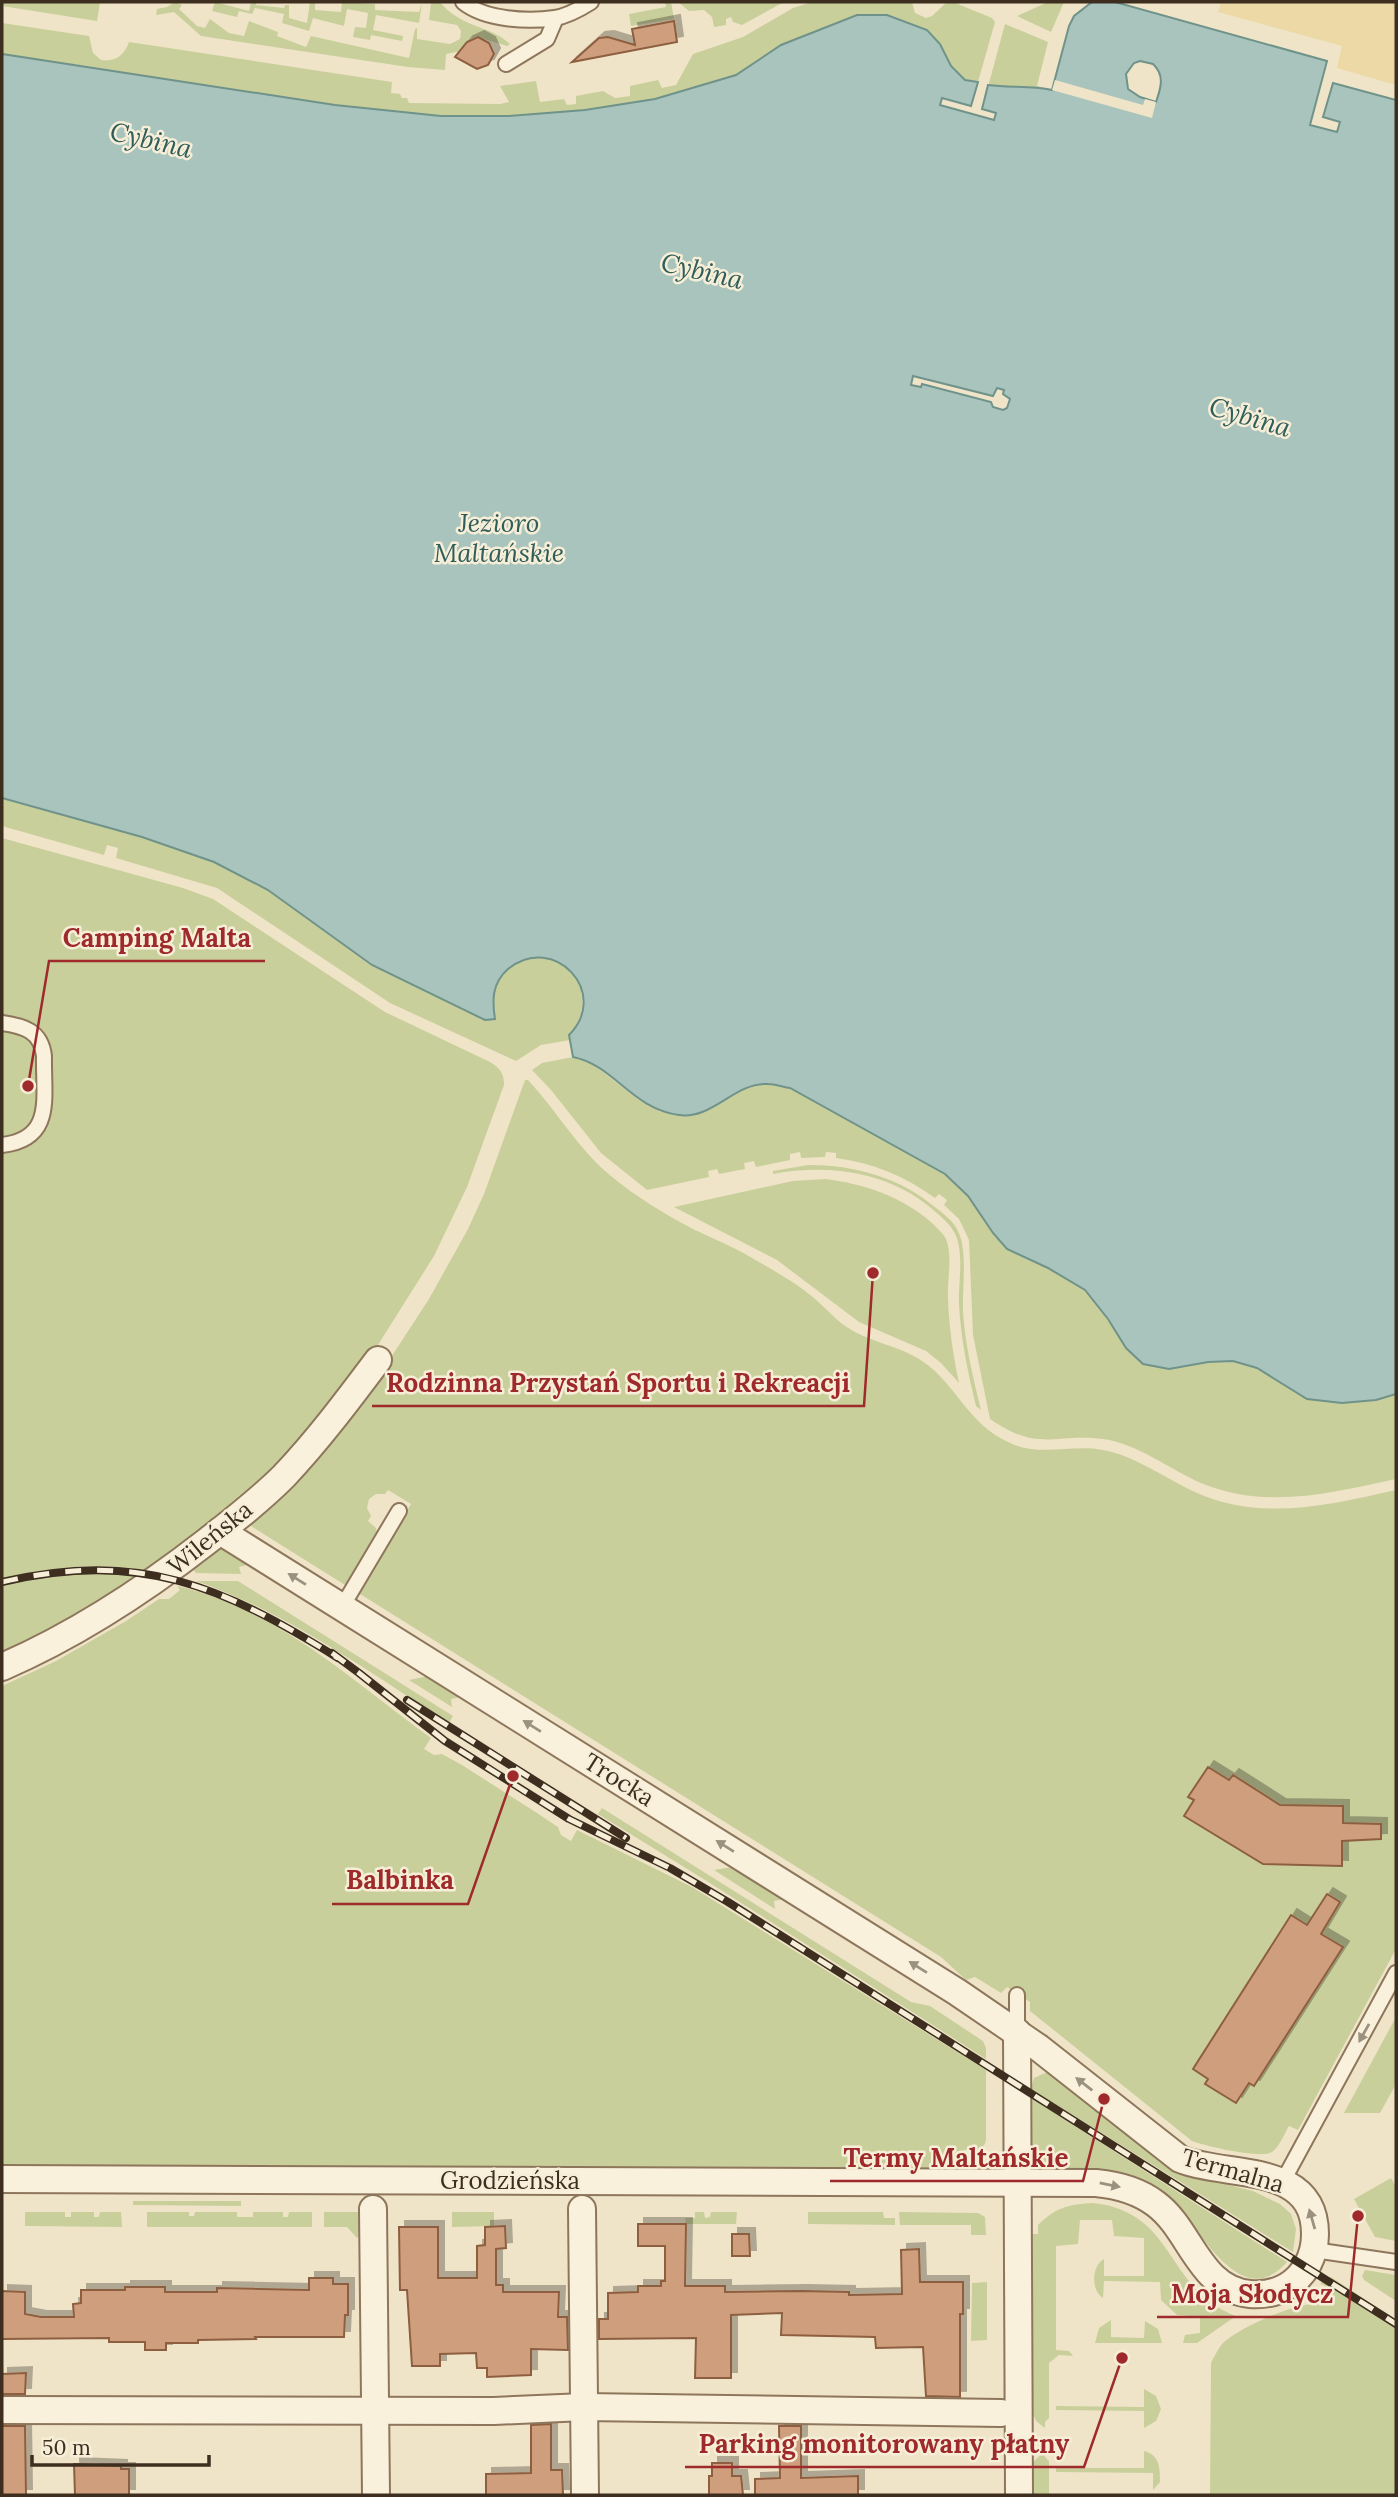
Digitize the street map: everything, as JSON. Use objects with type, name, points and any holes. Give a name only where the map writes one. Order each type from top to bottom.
[{"type":"street","name":"Wileńska","points":[[2,1667],[47,1646],[125,1601],[220,1531],[281,1479],[312,1446],[378,1360]]},
{"type":"street","name":"Trocka","points":[[220,1531],[1017,2032]]},
{"type":"street","points":[[1017,2032],[1018,2181],[1010,2413],[1019,2495]]},
{"type":"street","name":"Termalna","points":[[1017,2032],[1180,2158],[1206,2166],[1264,2175],[1283,2182],[1300,2194],[1315,2226],[1314,2250]]},
{"type":"street","name":"Grodzieńska","points":[[2,2179],[1018,2181]]},
{"type":"street","points":[[1018,2181],[1105,2183],[1142,2196],[1164,2211],[1211,2275],[1242,2293],[1267,2294],[1290,2284],[1307,2267],[1314,2250]]},
{"type":"street","points":[[373,2209],[376,2495]]},
{"type":"street","points":[[582,2209],[585,2495]]},
{"type":"street","points":[[2,2410],[494,2411],[584,2407],[1010,2413]]},
{"type":"lane","points":[[463,2],[492,15],[520,19],[556,18],[591,2]]},
{"type":"lane","points":[[506,64],[547,39],[556,18]]},
{"type":"lane","points":[[2,1023],[23,1026],[31,1031],[43,1046],[44,1056],[43,1118],[38,1129],[32,1136],[20,1142],[2,1145]]},
{"type":"lane","points":[[341,1607],[399,1511]]},
{"type":"lane","points":[[1283,2182],[1396,1973]]},
{"type":"lane","points":[[1017,1995],[1017,2032]]},
{"type":"lane","points":[[373,2180],[373,2209]]},
{"type":"lane","points":[[582,2181],[582,2209]]},
{"type":"lane","points":[[1314,2250],[1396,2262]]},
{"type":"green space","points":[[2,2],[100,2],[97,21],[2,6]]},
{"type":"green space","points":[[175,2],[182,5],[179,9],[197,26],[205,28],[210,19],[229,33],[244,36],[249,21],[306,47],[311,36],[409,58],[417,28],[417,39],[450,44],[460,39],[461,31],[457,25],[429,20],[431,2],[440,2],[457,17],[494,33],[510,44],[507,46],[472,38],[461,53],[446,54],[445,70],[408,67],[201,36],[174,12],[156,15],[157,9]]},
{"type":"green space","points":[[215,2],[249,11],[251,2],[284,8],[289,5],[289,18],[307,23],[310,2],[315,2],[315,10],[341,12],[342,2],[375,4],[375,10],[419,12],[422,3],[419,23],[376,15],[373,30],[403,36],[402,41],[371,35],[370,40],[353,37],[355,27],[366,28],[368,13],[347,9],[344,26],[313,18],[309,31],[282,23],[284,14],[255,8],[252,14],[239,11],[237,17],[212,11]]},
{"type":"green space","points":[[665,2],[671,2],[674,19],[631,26],[629,14],[666,7]]},
{"type":"green space","points":[[678,2],[784,2],[742,25],[733,22],[731,17],[726,19],[726,25],[714,27],[712,17],[704,10],[689,11]]},
{"type":"green space","points":[[812,2],[912,2],[915,13],[926,18],[947,2],[953,2],[992,18],[995,22],[978,82],[965,80],[951,66],[779,58],[691,103],[463,125],[457,117],[441,116],[438,123],[73,64],[2,65],[2,23],[89,36],[93,53],[101,60],[118,57],[129,42],[392,82],[391,93],[400,94],[402,98],[407,98],[409,103],[500,104],[509,102],[500,86],[536,81],[540,102],[564,99],[567,105],[576,104],[576,96],[603,91],[615,98],[630,96],[630,86],[658,80],[662,88],[676,85],[693,54],[743,37],[793,8]]},
{"type":"green space","points":[[1048,2],[1064,2],[1051,32],[1017,16]]},
{"type":"green space","points":[[1005,24],[1048,42],[1037,86],[1052,90],[982,109]]},
{"type":"green space","points":[[2,798],[142,837],[214,862],[268,890],[372,965],[495,1019],[493,992],[503,974],[510,967],[528,958],[548,958],[570,970],[577,980],[581,990],[581,1014],[569,1035],[570,1040],[541,1045],[516,1061],[390,1003],[217,888],[116,858],[118,848],[107,845],[104,855],[2,826]]},
{"type":"green space","points":[[2,838],[183,888],[213,899],[385,1012],[493,1064],[502,1074],[504,1085],[467,1187],[434,1256],[371,1356],[279,1468],[212,1524],[115,1595],[2,1656]]},
{"type":"green space","points":[[573,1057],[586,1059],[639,1100],[661,1112],[711,1109],[739,1091],[766,1083],[789,1088],[945,1174],[968,1196],[993,1233],[1084,1290],[1396,1359],[1396,1479],[1323,1494],[1250,1496],[1201,1483],[1141,1451],[1115,1442],[1086,1438],[1034,1439],[1007,1429],[990,1419],[973,1335],[969,1240],[959,1219],[944,1205],[947,1200],[939,1194],[935,1198],[888,1172],[863,1163],[836,1158],[836,1153],[826,1152],[825,1157],[801,1158],[800,1152],[790,1154],[790,1160],[756,1167],[754,1161],[744,1163],[745,1169],[719,1174],[717,1169],[708,1171],[709,1177],[647,1190],[601,1153],[532,1070],[542,1063]]},
{"type":"green space","points":[[525,1080],[539,1092],[588,1154],[621,1184],[673,1218],[784,1276],[850,1329],[922,1361],[934,1370],[983,1425],[1010,1443],[1045,1450],[1103,1450],[1138,1462],[1195,1492],[1244,1506],[1295,1508],[1396,1490],[1396,1949],[1298,2130],[1289,2126],[1273,2151],[1263,2154],[1243,2153],[1192,2141],[1030,2011],[1030,2002],[1007,1987],[1001,1993],[975,1977],[966,1980],[941,1957],[360,1594],[361,1585],[411,1504],[388,1490],[385,1494],[376,1494],[369,1499],[367,1508],[371,1516],[368,1521],[376,1528],[378,1536],[352,1579],[345,1585],[251,1526],[253,1520],[386,1365],[429,1299],[484,1194]]},
{"type":"green space","points":[[808,1165],[859,1170],[892,1181],[922,1197],[954,1224],[963,1249],[964,1324],[981,1410],[976,1406],[963,1344],[959,1305],[960,1252],[951,1228],[945,1220],[914,1196],[876,1178],[856,1173],[815,1170],[773,1174],[773,1171]]},
{"type":"green space","points":[[825,1179],[868,1188],[908,1205],[945,1237],[949,1253],[950,1330],[959,1383],[926,1351],[859,1322],[777,1260],[674,1207],[793,1181]]},
{"type":"green space","points":[[224,1547],[256,1563],[239,1567],[241,1574],[196,1573],[191,1567],[218,1548]]},
{"type":"green space","points":[[196,1581],[238,1581],[453,1716],[449,1723],[295,1626],[230,1594]]},
{"type":"green space","points":[[177,1586],[247,1611],[311,1648],[431,1738],[424,1749],[434,1755],[442,1754],[462,1765],[558,1827],[561,1835],[571,1841],[577,1830],[692,1887],[986,2070],[985,2144],[978,2149],[964,2150],[964,2168],[2,2167],[2,1686],[56,1661],[159,1599],[169,1599],[180,1590]]},
{"type":"green space","points":[[434,1675],[467,1696],[451,1699],[452,1707],[409,1680]]},
{"type":"green space","points":[[602,1808],[911,2002],[930,2006],[983,2041],[986,2059],[598,1814]]},
{"type":"green space","points":[[738,1866],[791,1898],[774,1901],[775,1909],[714,1870]]},
{"type":"green space","points":[[1396,2017],[1396,2084],[1380,2113],[1344,2113]]},
{"type":"green space","points":[[1051,2073],[1197,2177],[1253,2191],[1280,2204],[1291,2214],[1296,2229],[1293,2252],[1031,2089],[1034,2078]]},
{"type":"green space","points":[[1031,2098],[1287,2262],[1269,2276],[1253,2278],[1237,2272],[1207,2245],[1181,2212],[1143,2184],[1116,2173],[1055,2170],[1038,2161],[1031,2148]]},
{"type":"green space","points":[[1391,2178],[1396,2187],[1396,2241],[1375,2237],[1354,2199]]},
{"type":"green space","points":[[133,2201],[241,2201],[241,2206],[133,2205]]},
{"type":"green space","points":[[1093,2203],[1120,2209],[1141,2221],[1156,2236],[1196,2289],[1213,2304],[1236,2316],[1197,2343],[1183,2343],[1185,2335],[1200,2333],[1200,2317],[1177,2315],[1161,2300],[1160,2282],[1104,2281],[1103,2298],[1096,2290],[1094,2278],[1100,2262],[1104,2259],[1104,2276],[1144,2276],[1144,2238],[1114,2236],[1112,2220],[1080,2220],[1078,2244],[1056,2246],[1056,2350],[1069,2351],[1073,2356],[1059,2355],[1049,2363],[1049,2418],[1045,2422],[1045,2428],[1036,2421],[1031,2410],[1031,2234],[1038,2234],[1038,2225],[1057,2211],[1077,2204]]},
{"type":"green space","points":[[25,2212],[65,2212],[65,2217],[71,2217],[71,2212],[94,2212],[94,2217],[99,2217],[100,2212],[121,2212],[122,2227],[25,2226]]},
{"type":"green space","points":[[147,2212],[189,2212],[189,2216],[194,2216],[195,2212],[237,2212],[237,2217],[253,2217],[253,2212],[283,2212],[283,2217],[288,2217],[289,2212],[312,2212],[312,2227],[147,2227]]},
{"type":"green space","points":[[324,2212],[364,2212],[369,2225],[357,2238],[347,2227],[324,2227]]},
{"type":"green space","points":[[452,2212],[494,2212],[494,2226],[452,2227]]},
{"type":"green space","points":[[695,2212],[704,2212],[705,2218],[710,2217],[711,2212],[737,2212],[736,2224],[686,2224],[685,2218],[695,2218]]},
{"type":"green space","points":[[808,2212],[883,2212],[884,2218],[895,2218],[895,2225],[808,2224]]},
{"type":"green space","points":[[899,2212],[978,2213],[985,2217],[986,2235],[971,2235],[971,2225],[900,2225]]},
{"type":"green space","points":[[1365,2270],[1396,2275],[1396,2301],[1364,2280],[1362,2276]]},
{"type":"green space","points":[[1331,2277],[1396,2320],[1396,2495],[1210,2495],[1211,2363],[1216,2353],[1222,2344],[1253,2324],[1280,2312],[1314,2304],[1328,2288],[1320,2283]]},
{"type":"green space","points":[[987,2282],[987,2340],[971,2341],[972,2283]]},
{"type":"green space","points":[[1111,2320],[1111,2337],[1144,2338],[1145,2321],[1158,2329],[1162,2343],[1095,2343],[1099,2328]]},
{"type":"green space","points":[[1144,2389],[1156,2396],[1161,2409],[1156,2421],[1144,2428],[1144,2411],[1056,2410],[1056,2406],[1144,2407]]},
{"type":"green space","points":[[1045,2451],[1045,2457],[1049,2461],[1049,2495],[1032,2495],[1033,2462]]},
{"type":"green space","points":[[1144,2451],[1156,2459],[1159,2467],[1160,2482],[1153,2490],[1153,2473],[1056,2472],[1056,2468],[1144,2468]]},
{"type":"sand","points":[[1221,2],[1396,2],[1396,85],[1337,68],[1342,46],[1218,12]]},
{"type":"water","name":"Jezioro Maltańskie","points":[[1092,2],[1115,2],[1327,61],[1310,125],[1337,132],[1340,122],[1323,117],[1333,83],[1396,100],[1396,1394],[1376,1400],[1342,1403],[1307,1399],[1257,1368],[1233,1361],[1208,1362],[1169,1369],[1143,1364],[1126,1348],[1085,1290],[1048,1268],[1007,1249],[968,1196],[945,1174],[790,1088],[771,1084],[756,1085],[691,1115],[679,1115],[648,1105],[600,1069],[573,1057],[569,1035],[580,1019],[584,1002],[580,986],[572,972],[559,963],[543,958],[526,959],[508,969],[494,992],[495,1019],[485,1020],[372,965],[268,890],[214,862],[142,837],[2,798],[2,54],[335,105],[441,116],[509,116],[585,110],[655,99],[736,75],[781,45],[857,15],[887,15],[927,30],[940,44],[951,66],[965,80],[978,82],[971,106],[942,98],[940,105],[994,120],[996,113],[982,109],[988,85],[1052,90],[1074,16]],"holes":[[[1140,61],[1153,64],[1161,77],[1156,102],[1140,97],[1128,89],[1126,74],[1134,63]],[[913,376],[993,396],[997,388],[1004,390],[1003,394],[1010,399],[1007,408],[1003,410],[993,407],[991,402],[922,384],[921,387],[911,385]]]},
{"type":"pier","points":[[1055,80],[1143,105],[1145,99],[1156,102],[1152,118],[1052,90]]},
{"type":"building","points":[[674,21],[677,42],[572,62],[599,38],[608,37],[635,45],[632,29]]},
{"type":"building","points":[[478,37],[489,43],[494,54],[488,65],[477,69],[455,57],[467,42]]},
{"type":"building","points":[[1208,1767],[1229,1780],[1233,1775],[1280,1805],[1343,1806],[1343,1823],[1381,1824],[1381,1839],[1342,1841],[1342,1866],[1263,1864],[1184,1816],[1194,1800],[1188,1797]]},
{"type":"building","points":[[1327,1894],[1340,1902],[1321,1934],[1343,1947],[1254,2086],[1249,2083],[1236,2103],[1205,2084],[1208,2079],[1193,2069],[1291,1915],[1307,1925]]},
{"type":"building","points":[[638,2224],[686,2224],[685,2286],[725,2286],[725,2292],[902,2294],[901,2250],[919,2249],[920,2282],[963,2282],[963,2314],[960,2314],[960,2397],[926,2396],[923,2347],[876,2348],[875,2337],[781,2335],[782,2313],[731,2315],[731,2378],[695,2378],[696,2338],[599,2339],[599,2319],[608,2319],[608,2293],[638,2292],[638,2286],[661,2286],[661,2281],[665,2281],[665,2246],[638,2246]]},
{"type":"building","points":[[505,2226],[506,2248],[496,2249],[496,2285],[503,2285],[503,2292],[559,2292],[558,2317],[567,2317],[568,2350],[531,2349],[531,2375],[487,2377],[487,2368],[477,2368],[476,2353],[440,2354],[440,2366],[412,2366],[407,2290],[400,2290],[399,2227],[438,2227],[438,2278],[477,2278],[477,2246],[485,2245],[485,2227]]},
{"type":"building","points":[[732,2234],[749,2234],[750,2256],[732,2256]]},
{"type":"building","points":[[309,2278],[333,2278],[333,2284],[348,2284],[348,2315],[345,2315],[344,2337],[198,2340],[198,2343],[166,2343],[166,2350],[145,2350],[145,2342],[109,2342],[109,2338],[2,2339],[2,2291],[25,2292],[25,2314],[74,2317],[73,2304],[81,2303],[81,2290],[165,2287],[165,2292],[217,2292],[217,2288],[309,2290]]},
{"type":"building","points":[[26,2373],[25,2394],[2,2394],[2,2374]]},
{"type":"building","points":[[551,2424],[551,2470],[562,2470],[563,2495],[486,2495],[486,2474],[531,2473],[531,2425]]},
{"type":"building","points":[[2,2426],[25,2426],[26,2495],[2,2495]]},
{"type":"building","points":[[779,2426],[801,2426],[801,2478],[858,2476],[858,2495],[755,2495],[755,2479],[780,2478]]},
{"type":"building","points":[[712,2463],[732,2463],[732,2476],[741,2476],[743,2495],[709,2495]]},
{"type":"building","points":[[74,2464],[121,2466],[121,2469],[129,2469],[129,2495],[75,2495]]},
{"type":"railway","points":[[2,1582],[52,1573],[97,1570],[139,1573],[179,1581],[256,1611],[338,1658]]},
{"type":"railway","points":[[332,1653],[445,1741],[569,1819],[670,1868],[728,1902],[1396,2324]]},
{"type":"railway","points":[[407,1700],[626,1838]]},
{"type":"place","name":"Camping Malta","points":[[28,1086]]},
{"type":"place","name":"Rodzinna Przystań Sportu i Rekreacji","points":[[873,1273]]},
{"type":"place","name":"Balbinka","points":[[513,1776]]},
{"type":"place","name":"Termy Maltańskie","points":[[1104,2099]]},
{"type":"place","name":"Moja Słodycz","points":[[1358,2216]]},
{"type":"place","name":"Parking monitorowany płatny","points":[[1122,2358]]},
{"type":"water label","name":"Cybina","points":[[151,140]]},
{"type":"water label","name":"Cybina","points":[[702,271]]},
{"type":"water label","name":"Cybina","points":[[1250,417]]}]
